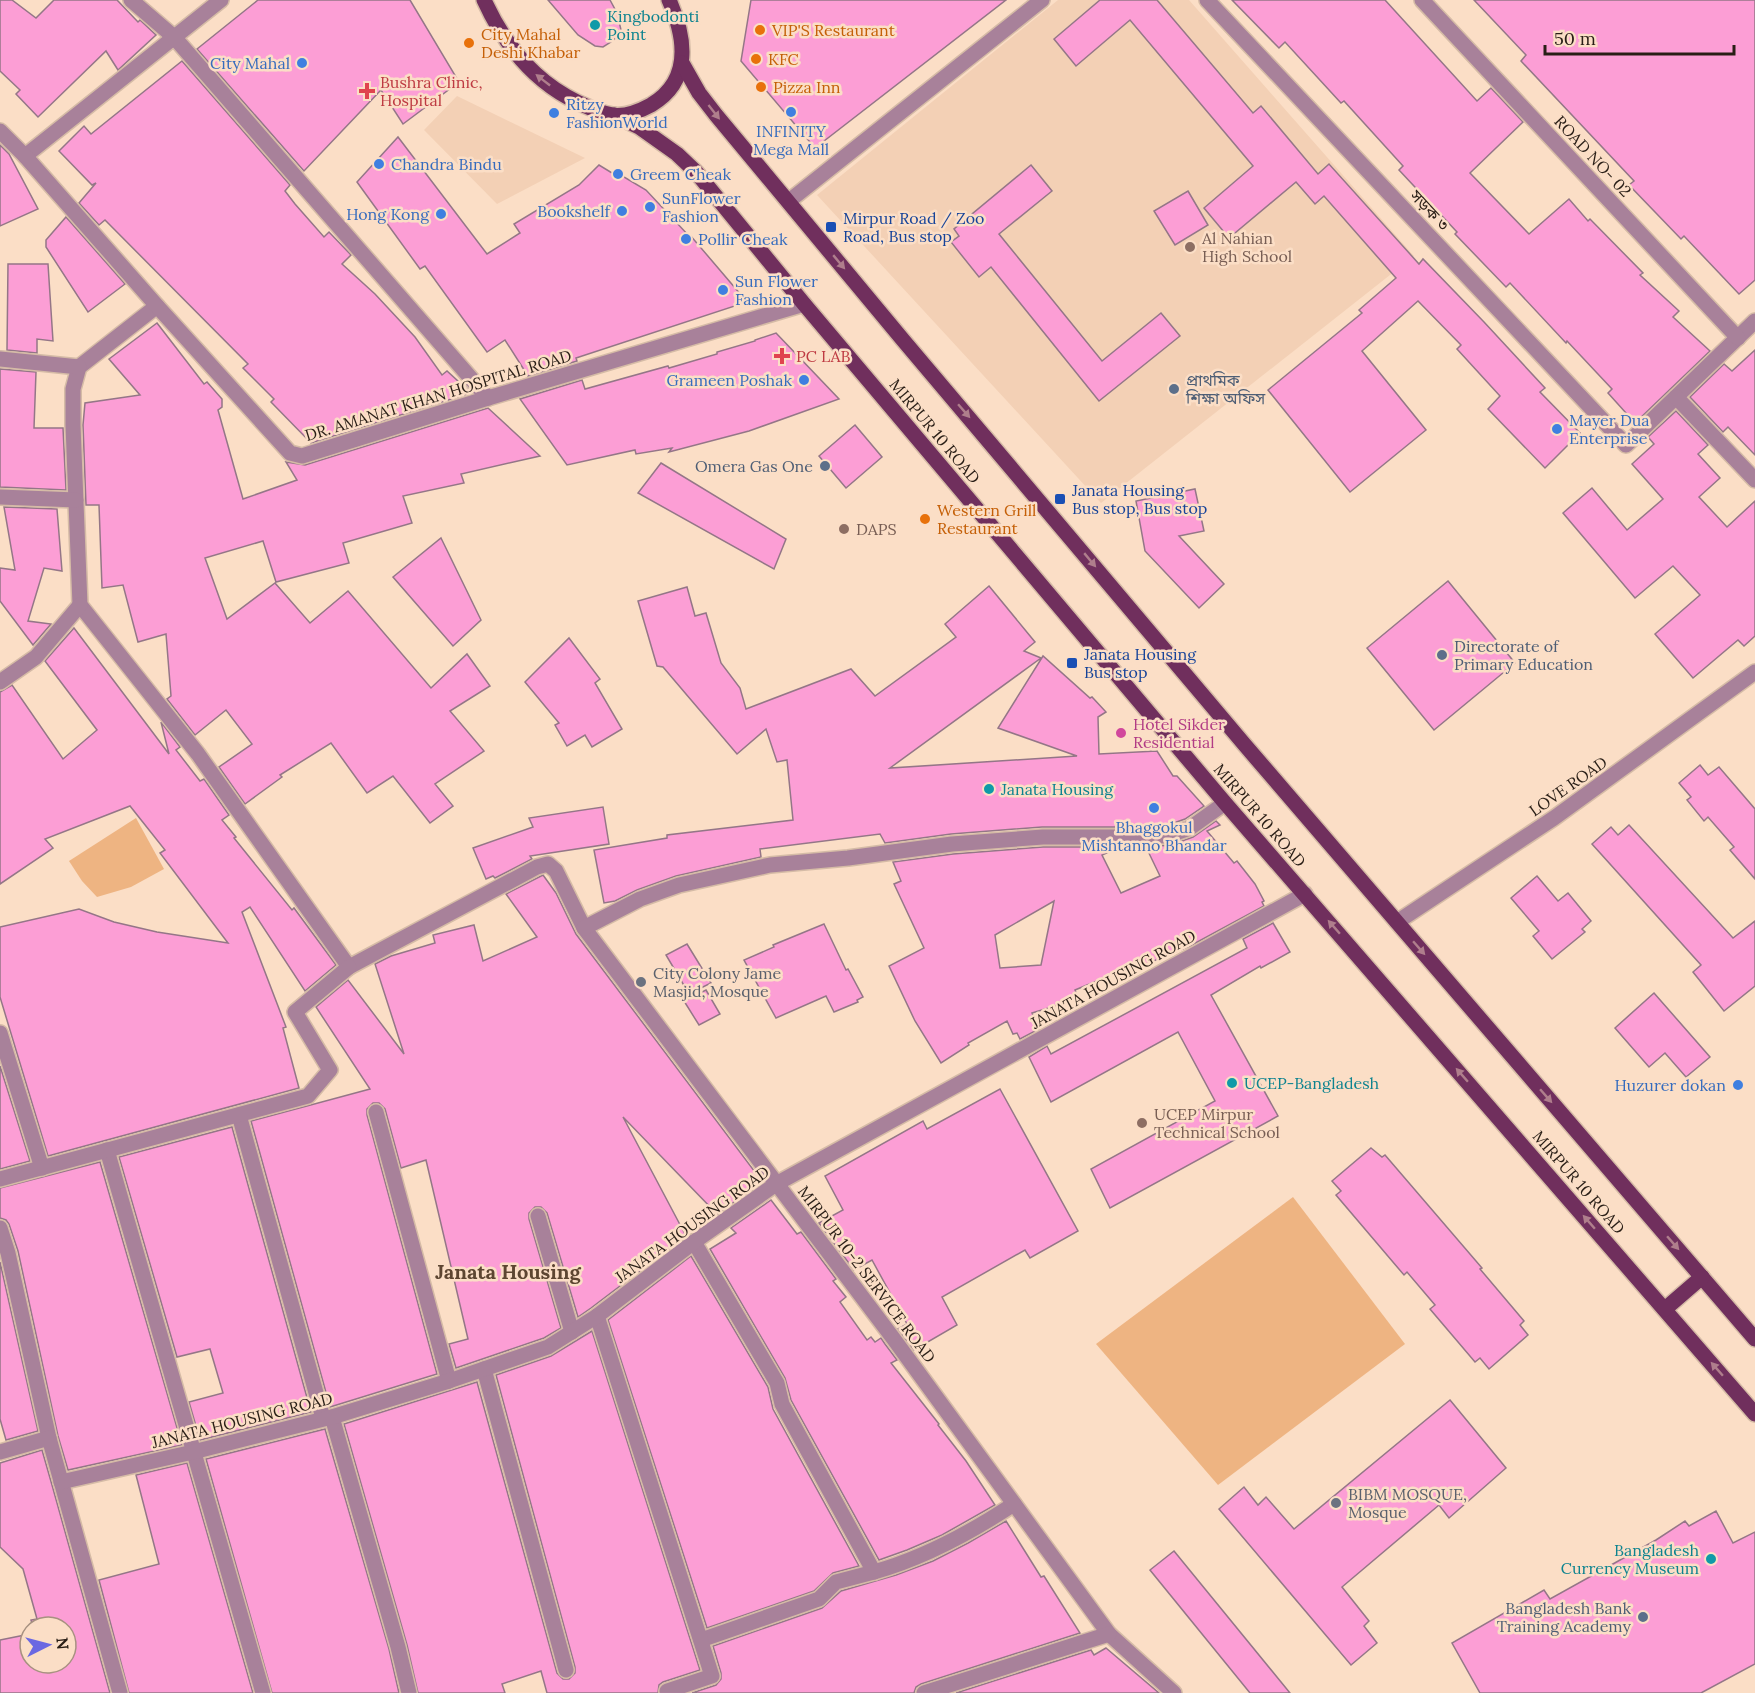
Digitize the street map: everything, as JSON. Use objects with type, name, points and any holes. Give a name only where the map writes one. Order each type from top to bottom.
[{"type":"main road","points":[[484,0],[493,20]]},
{"type":"main road","points":[[489,0],[493,20]]},
{"type":"main road","points":[[614,115],[640,111],[658,101],[673,86],[678,76],[682,63],[679,29],[669,0]]},
{"type":"main road","name":"MIRPUR 10 ROAD","points":[[493,20],[520,60],[540,80],[568,98],[639,127],[677,154],[696,172],[804,304],[1225,803],[1755,1414]]},
{"type":"main road","name":"MIRPUR 10 ROAD","points":[[682,63],[710,107],[903,340],[1252,753],[1755,1339]]},
{"type":"main road","points":[[1665,1309],[1702,1277]]},
{"type":"street","points":[[131,0],[174,38],[488,398]]},
{"type":"street","points":[[26,156],[221,0]]},
{"type":"street","points":[[789,201],[1042,0]]},
{"type":"street","name":"সড়ক ৩","points":[[1207,0],[1626,445],[1676,397]]},
{"type":"street","name":"ROAD NO- 02","points":[[1422,0],[1738,338]]},
{"type":"street","name":"DR. AMANAT KHAN HOSPITAL ROAD","points":[[0,131],[26,156],[290,453],[302,456],[804,304]]},
{"type":"street","points":[[0,1179],[308,1096],[330,1070],[295,1012],[349,967],[198,754],[80,605],[73,389],[79,367],[157,306]]},
{"type":"street","points":[[1755,321],[1676,397],[1755,480]]},
{"type":"street","points":[[0,359],[79,367]]},
{"type":"street","points":[[0,497],[76,500]]},
{"type":"street","points":[[0,682],[36,657],[80,605]]},
{"type":"street","name":"LOVE ROAD","points":[[1397,922],[1554,818],[1755,672]]},
{"type":"street","points":[[584,928],[640,899],[679,885],[770,865],[848,858],[952,844],[1043,837],[1170,835],[1190,828],[1225,803]]},
{"type":"street","name":"MIRPUR 10-2 SERVICE ROAD","points":[[349,967],[537,867],[548,864],[556,871],[584,928],[893,1338],[1109,1634],[1174,1693]]},
{"type":"street","name":"JANATA HOUSING ROAD","points":[[61,1482],[327,1418],[548,1347],[597,1316],[694,1242],[776,1184],[1305,894]]},
{"type":"street","points":[[0,1033],[42,1168]]},
{"type":"street","points":[[376,1112],[448,1381]]},
{"type":"street","points":[[238,1115],[327,1418],[398,1647],[409,1693]]},
{"type":"street","points":[[107,1150],[263,1693]]},
{"type":"street","points":[[538,1216],[572,1332]]},
{"type":"street","points":[[0,1228],[8,1253],[48,1438],[120,1693]]},
{"type":"street","points":[[694,1242],[777,1383],[782,1404],[874,1572]]},
{"type":"street","points":[[597,1316],[711,1676],[667,1691],[668,1693]]},
{"type":"street","points":[[484,1369],[566,1670]]},
{"type":"street","points":[[0,1452],[48,1438]]},
{"type":"street","points":[[701,1640],[819,1599],[836,1582],[885,1569],[949,1543],[1014,1504]]},
{"type":"street","points":[[924,1693],[1109,1634]]},
{"type":"shaded area","name":"Al Nahian High School","points":[[1058,0],[1100,0],[1054,39],[1076,65],[1130,20],[1253,166],[1204,208],[1229,238],[1312,167],[1261,106],[1253,113],[1157,0],[1189,0],[1414,256],[1101,503],[817,195]],"holes":[[[1330,164],[1408,252],[1389,270],[1324,196],[1302,188]],[[1031,165],[999,234],[1102,361],[1161,313],[1179,336],[1099,401],[991,267],[952,242],[959,236],[954,229]]]},
{"type":"shaded area","points":[[457,96],[585,158],[497,204],[424,130]]},
{"type":"shaded area","points":[[136,818],[164,869],[131,887],[97,897],[82,881],[69,861]]},
{"type":"shaded area","points":[[1293,1197],[1405,1344],[1218,1485],[1096,1344]]},
{"type":"building","points":[[0,0],[12,0],[36,18],[54,0],[117,0],[138,22],[140,20],[156,35],[118,70],[106,51],[38,117],[16,94],[20,90],[0,71]]},
{"type":"building","points":[[258,0],[410,0],[459,82],[403,124],[381,90],[304,171],[197,49]]},
{"type":"building","name":"Kingbodonti Point","points":[[548,0],[610,0],[617,13],[621,30],[618,36],[603,47],[595,46],[578,35]]},
{"type":"building","points":[[751,0],[1006,0],[815,148],[741,61]]},
{"type":"building","points":[[1100,0],[1157,0],[1253,113],[1261,106],[1318,174],[1329,164],[1419,264],[1423,259],[1484,322],[1545,388],[1540,392],[1580,433],[1545,468],[1488,409],[1500,396],[1457,349],[1461,345],[1418,301],[1362,351],[1426,430],[1350,492],[1268,390],[1362,313],[1359,310],[1396,278],[1324,196],[1315,204],[1296,182],[1229,238],[1204,208],[1253,166],[1130,20],[1076,66],[1054,39]]},
{"type":"building","points":[[1232,0],[1385,0],[1477,101],[1491,88],[1523,122],[1470,173],[1529,234],[1569,199],[1588,221],[1590,219],[1643,273],[1640,275],[1679,311],[1673,317],[1710,351],[1635,423],[1608,393],[1612,389],[1567,341],[1566,343],[1510,283],[1506,287],[1455,234],[1457,232],[1399,170],[1403,166],[1344,101],[1341,103],[1285,42],[1279,48]]},
{"type":"building","points":[[1474,0],[1755,0],[1755,280],[1739,294],[1684,236],[1681,239],[1629,185],[1634,181],[1521,61],[1526,55]]},
{"type":"building","points":[[182,61],[290,185],[285,191],[295,204],[324,237],[329,232],[351,255],[342,264],[375,294],[415,337],[442,375],[447,371],[471,393],[311,443],[271,402],[274,399],[243,368],[248,364],[105,220],[99,225],[79,203],[96,183],[92,185],[59,151],[84,126],[91,134]]},
{"type":"building","points":[[398,137],[487,254],[520,233],[514,224],[579,185],[599,165],[646,190],[690,235],[747,302],[528,376],[505,340],[487,352],[425,266],[420,269],[357,182]]},
{"type":"building","points":[[0,145],[9,154],[38,209],[0,226]]},
{"type":"building","points":[[1031,165],[1052,191],[999,234],[1102,361],[1161,313],[1180,336],[1099,401],[991,267],[979,277],[951,242],[959,236],[954,229]]},
{"type":"building","points":[[1188,191],[1208,225],[1175,245],[1154,211]]},
{"type":"building","points":[[66,217],[125,284],[88,312],[46,247],[46,240]]},
{"type":"building","points":[[8,264],[48,264],[53,341],[37,339],[37,353],[7,350]]},
{"type":"building","points":[[157,323],[204,384],[207,382],[222,399],[222,407],[218,410],[243,499],[297,480],[286,462],[305,465],[488,408],[540,456],[461,474],[464,483],[403,496],[412,523],[343,543],[349,563],[276,582],[263,541],[205,558],[227,619],[275,583],[310,623],[348,591],[431,688],[467,654],[490,686],[450,711],[484,751],[435,784],[453,806],[430,823],[393,776],[367,793],[331,743],[280,775],[282,777],[245,804],[219,767],[252,744],[226,710],[195,735],[167,699],[171,696],[166,634],[138,642],[123,585],[102,588],[99,505],[86,505],[83,425],[85,403],[140,395],[109,359]]},
{"type":"building","points":[[776,333],[839,399],[749,431],[669,452],[672,448],[636,454],[635,450],[567,465],[520,399],[582,380],[585,389],[668,366],[669,368]]},
{"type":"building","points":[[1755,350],[1755,455],[1728,427],[1723,432],[1690,397],[1724,364],[1732,371]]},
{"type":"building","points":[[0,369],[36,372],[34,428],[63,428],[66,490],[0,487]]},
{"type":"building","points":[[1676,411],[1708,445],[1698,454],[1720,478],[1699,497],[1727,527],[1755,501],[1755,636],[1744,646],[1738,640],[1693,678],[1655,634],[1700,595],[1673,566],[1635,598],[1563,513],[1592,488],[1627,530],[1663,499],[1632,464],[1654,444],[1648,437]]},
{"type":"building","points":[[855,425],[882,457],[846,488],[819,456]]},
{"type":"building","points":[[661,463],[786,539],[774,569],[638,493]]},
{"type":"building","points":[[1195,489],[1204,531],[1179,536],[1224,584],[1199,608],[1145,551],[1136,501]]},
{"type":"building","points":[[4,507],[57,509],[62,571],[44,568],[28,621],[51,624],[33,645],[0,601],[0,568],[15,570]]},
{"type":"building","points":[[441,538],[481,620],[453,646],[393,577]]},
{"type":"building","points":[[1448,581],[1515,663],[1434,730],[1367,648]]},
{"type":"building","points":[[989,586],[1035,642],[1024,651],[1041,658],[890,768],[1077,756],[998,728],[1043,656],[1090,698],[1092,697],[1106,712],[1098,717],[1099,754],[1157,751],[1173,776],[1177,776],[1204,806],[1185,819],[1168,825],[1149,827],[1042,827],[951,834],[885,843],[880,834],[760,849],[761,857],[676,876],[637,890],[615,901],[604,903],[594,850],[667,838],[667,835],[793,820],[787,760],[777,762],[766,729],[737,754],[663,667],[657,666],[638,601],[687,587],[695,616],[706,613],[721,663],[740,688],[746,709],[851,669],[875,696],[956,637],[945,624]]},
{"type":"building","points":[[74,628],[169,754],[161,722],[180,747],[176,750],[200,781],[204,779],[229,815],[222,820],[236,837],[234,838],[292,910],[294,908],[336,965],[305,991],[250,907],[242,912],[286,1027],[283,1028],[299,1088],[48,1156],[0,997],[0,927],[79,909],[114,922],[157,932],[228,943],[160,853],[165,850],[130,806],[45,839],[53,848],[0,884],[0,692],[12,685],[63,759],[97,730],[45,661]]},
{"type":"building","points":[[569,638],[600,679],[595,683],[622,729],[592,747],[585,735],[567,746],[555,725],[559,723],[525,682]]},
{"type":"building","points":[[1700,765],[1708,775],[1719,767],[1755,809],[1755,879],[1730,850],[1734,847],[1708,817],[1704,821],[1687,800],[1691,797],[1679,783]]},
{"type":"building","points":[[603,807],[609,844],[530,856],[532,859],[495,878],[493,876],[486,879],[473,848],[533,827],[529,818]]},
{"type":"building","points":[[1216,821],[1220,825],[1207,831],[1234,863],[1237,861],[1255,884],[1264,901],[1262,902],[1264,906],[1190,946],[1117,976],[1116,973],[1075,990],[1078,999],[1032,1013],[1039,1029],[1020,1039],[1017,1033],[1013,1034],[1007,1021],[968,1043],[969,1045],[941,1063],[915,1021],[889,966],[924,948],[894,884],[901,881],[893,862],[953,854],[1043,847],[1120,847],[1102,855],[1121,893],[1160,876],[1146,847],[1171,845],[1193,837]],"holes":[[[1054,901],[1041,965],[1000,968],[995,935]]]},
{"type":"building","points":[[1629,825],[1733,938],[1755,921],[1755,986],[1724,1011],[1693,972],[1701,965],[1592,844],[1611,827],[1618,835]]},
{"type":"building","points":[[543,875],[556,893],[576,934],[761,1180],[759,1184],[717,1214],[623,1117],[686,1236],[578,1317],[547,1213],[541,1207],[535,1207],[529,1213],[529,1219],[561,1328],[544,1338],[456,1368],[449,1344],[468,1339],[426,1160],[401,1168],[385,1109],[379,1103],[373,1103],[367,1109],[367,1115],[437,1374],[330,1407],[251,1121],[370,1089],[316,1007],[348,980],[404,1054],[375,964],[391,956],[435,943],[433,935],[474,925],[483,961],[537,937],[506,894]]},
{"type":"building","points":[[1537,876],[1558,901],[1568,893],[1591,921],[1582,929],[1585,932],[1552,959],[1533,936],[1539,931],[1511,898]]},
{"type":"building","name":"UCEP-Bangladesh","points":[[1273,923],[1290,952],[1261,968],[1260,966],[1211,995],[1278,1116],[1110,1208],[1091,1169],[1215,1101],[1178,1032],[1051,1102],[1029,1057],[1047,1046],[1051,1054],[1247,948],[1243,939]]},
{"type":"building","points":[[824,924],[846,970],[848,969],[863,997],[857,1000],[858,1002],[834,1012],[826,996],[776,1018],[744,960]]},
{"type":"building","points":[[687,944],[711,983],[689,994],[666,955]]},
{"type":"building","points":[[706,990],[720,1014],[699,1025],[684,1001]]},
{"type":"building","points":[[1654,993],[1710,1057],[1686,1077],[1665,1053],[1649,1067],[1615,1028]]},
{"type":"building","points":[[0,1066],[30,1161],[0,1169]]},
{"type":"building","points":[[1000,1089],[1078,1231],[1030,1258],[1025,1250],[942,1297],[957,1325],[914,1350],[898,1329],[907,1324],[872,1260],[854,1270],[819,1223],[843,1210],[825,1176],[923,1121],[927,1129]]},
{"type":"building","points":[[232,1127],[311,1412],[200,1440],[189,1402],[223,1393],[210,1349],[177,1357],[119,1157]]},
{"type":"building","points":[[1371,1148],[1382,1157],[1385,1155],[1482,1268],[1480,1269],[1524,1321],[1520,1325],[1528,1335],[1489,1369],[1480,1358],[1475,1362],[1430,1309],[1435,1305],[1407,1272],[1404,1275],[1336,1195],[1341,1191],[1332,1181]]},
{"type":"building","points":[[100,1162],[182,1445],[68,1470],[58,1436],[18,1251],[9,1224],[0,1218],[0,1188]]},
{"type":"building","points":[[771,1200],[797,1234],[801,1232],[836,1279],[833,1281],[846,1297],[840,1302],[867,1340],[871,1337],[875,1342],[881,1338],[897,1360],[891,1363],[939,1424],[995,1505],[942,1535],[879,1560],[791,1400],[785,1378],[710,1249],[736,1233],[731,1228]]},
{"type":"building","points":[[691,1256],[768,1387],[773,1409],[859,1566],[833,1573],[814,1591],[707,1628],[608,1320]]},
{"type":"building","points":[[0,1262],[38,1431],[6,1440],[0,1419]]},
{"type":"building","points":[[592,1331],[700,1670],[663,1682],[659,1685],[658,1693],[547,1693],[541,1671],[502,1684],[505,1693],[418,1693],[407,1645],[344,1424],[477,1382],[557,1673],[563,1679],[569,1679],[575,1673],[575,1667],[496,1375],[551,1356]]},
{"type":"building","points":[[1450,1400],[1506,1468],[1449,1518],[1439,1505],[1342,1587],[1369,1621],[1364,1626],[1377,1643],[1351,1665],[1219,1509],[1244,1487],[1258,1505],[1266,1497],[1294,1529]]},
{"type":"building","points":[[325,1429],[389,1649],[399,1693],[272,1693],[206,1459]]},
{"type":"building","points":[[42,1450],[110,1693],[0,1693],[0,1640],[18,1636],[18,1675],[78,1675],[78,1615],[36,1615],[23,1569],[0,1547],[0,1463]]},
{"type":"building","points":[[187,1463],[253,1693],[129,1693],[99,1580],[159,1564],[136,1475]]},
{"type":"building","points":[[1716,1511],[1733,1543],[1755,1532],[1755,1664],[1701,1693],[1480,1693],[1452,1643],[1544,1590],[1550,1599],[1656,1540],[1685,1521],[1689,1526]]},
{"type":"building","points":[[1006,1521],[1080,1633],[921,1684],[916,1687],[914,1693],[692,1693],[716,1685],[721,1679],[713,1646],[822,1608],[841,1591],[896,1575],[933,1561]]},
{"type":"building","points":[[1174,1551],[1290,1693],[1250,1693],[1150,1570]]},
{"type":"building","points":[[1106,1648],[1159,1693],[956,1693],[1091,1650],[1094,1655]]},
{"type":"place","name":"Kingbodonti Point","points":[[595,25]]},
{"type":"place","name":"VIP'S Restaurant","points":[[760,30]]},
{"type":"place","name":"City Mahal Deshi Khabar","points":[[469,43]]},
{"type":"place","name":"KFC","points":[[756,59]]},
{"type":"place","name":"City Mahal","points":[[302,63]]},
{"type":"place","name":"Pizza Inn","points":[[761,87]]},
{"type":"place","name":"Bushra Clinic, Hospital","points":[[367,91]]},
{"type":"place","name":"INFINITY Mega Mall","points":[[791,112]]},
{"type":"place","name":"Ritzy FashionWorld","points":[[554,113]]},
{"type":"place","name":"Chandra Bindu","points":[[379,164]]},
{"type":"place","name":"Greem Cheak","points":[[618,174]]},
{"type":"place","name":"SunFlower Fashion","points":[[650,207]]},
{"type":"place","name":"Bookshelf","points":[[622,211]]},
{"type":"place","name":"Hong Kong","points":[[441,214]]},
{"type":"place","name":"Mirpur Road / Zoo Road, Bus stop","points":[[831,227]]},
{"type":"place","name":"Pollir Cheak","points":[[686,239]]},
{"type":"place","name":"Al Nahian High School","points":[[1190,247]]},
{"type":"place","name":"Sun Flower Fashion","points":[[723,290]]},
{"type":"place","name":"PC LAB","points":[[782,356]]},
{"type":"place","name":"Grameen Poshak","points":[[804,380]]},
{"type":"place","name":"প্রাথমিক শিক্ষা অফিস","points":[[1174,389]]},
{"type":"place","name":"Mayer Dua Enterprise","points":[[1557,429]]},
{"type":"place","name":"Omera Gas One","points":[[825,466]]},
{"type":"place","name":"Janata Housing Bus stop, Bus stop","points":[[1060,499]]},
{"type":"place","name":"Western Grill Restaurant","points":[[925,519]]},
{"type":"place","name":"DAPS","points":[[844,529]]},
{"type":"place","name":"Directorate of Primary Education","points":[[1442,655]]},
{"type":"place","name":"Janata Housing Bus stop","points":[[1072,663]]},
{"type":"place","name":"Hotel Sikder Residential","points":[[1121,733]]},
{"type":"place","name":"Janata Housing","points":[[989,789]]},
{"type":"place","name":"Bhaggokul Mishtanno Bhandar","points":[[1154,808]]},
{"type":"place","name":"City Colony Jame Masjid, Mosque","points":[[641,982]]},
{"type":"place","name":"UCEP-Bangladesh","points":[[1232,1083]]},
{"type":"place","name":"Huzurer dokan","points":[[1738,1085]]},
{"type":"place","name":"UCEP Mirpur Technical School","points":[[1142,1123]]},
{"type":"place","name":"BIBM MOSQUE, Mosque","points":[[1336,1503]]},
{"type":"place","name":"Bangladesh Currency Museum","points":[[1711,1559]]},
{"type":"place","name":"Bangladesh Bank Training Academy","points":[[1643,1617]]},
{"type":"district","name":"Janata Housing","points":[[508,1271]]}]
